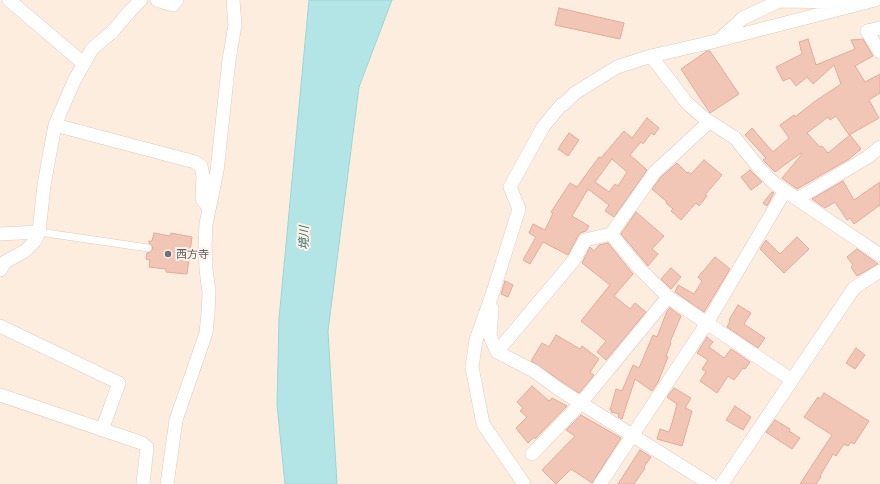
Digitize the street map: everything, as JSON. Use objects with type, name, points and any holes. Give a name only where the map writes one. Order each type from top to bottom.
[{"type":"street","points":[[9,0],[83,63]]},
{"type":"street","points":[[0,270],[5,262],[25,251],[35,241],[39,232],[44,185],[55,125],[83,63],[92,49],[112,32],[141,0]]},
{"type":"street","points":[[157,0],[173,5],[177,0]]},
{"type":"street","points":[[166,484],[176,420],[207,327],[209,292],[206,269],[206,224],[218,165],[229,60],[235,25],[233,0]]},
{"type":"street","points":[[718,40],[742,18],[778,1],[872,1]]},
{"type":"street","points":[[524,484],[483,424],[472,367],[476,340],[519,209],[510,187],[543,126],[561,105],[575,93],[617,67],[651,56],[872,1]]},
{"type":"street","points":[[880,28],[867,31],[880,52]]},
{"type":"street","points":[[651,56],[687,103],[709,122],[735,138],[760,169],[775,184],[880,255]]},
{"type":"street","points":[[497,352],[574,260],[585,240],[611,234],[655,172],[709,122]]},
{"type":"street","points":[[55,125],[195,162],[201,166],[202,199],[209,208]]},
{"type":"street","points":[[797,199],[868,157],[880,147]]},
{"type":"street","points":[[600,484],[708,323],[785,191]]},
{"type":"street","points":[[0,234],[39,232]]},
{"type":"street","points":[[611,234],[639,268],[668,297],[792,380]]},
{"type":"street","points":[[722,484],[854,288],[880,272]]},
{"type":"street","points":[[493,292],[490,336],[497,352],[534,371],[581,403],[710,484]]},
{"type":"street","points":[[532,454],[581,403],[668,297]]},
{"type":"street","points":[[0,326],[119,383],[102,430]]},
{"type":"street","points":[[0,395],[142,443],[147,447],[143,484]]},
{"type":"lane","points":[[39,232],[148,248]]},
{"type":"water","name":"境川","points":[[309,0],[392,0],[359,87],[328,331],[337,484],[285,484],[277,405],[279,319]]},
{"type":"building","points":[[559,8],[624,23],[620,39],[555,25]]},
{"type":"building","points":[[808,39],[816,65],[855,49],[851,40],[863,39],[873,56],[855,66],[865,82],[880,74],[880,93],[869,100],[879,118],[849,135],[836,116],[830,120],[828,117],[807,133],[828,153],[850,135],[861,149],[849,159],[797,189],[782,178],[802,154],[801,153],[775,172],[763,160],[766,158],[745,135],[752,128],[773,152],[789,138],[780,125],[794,115],[795,117],[841,84],[834,65],[813,84],[807,77],[796,86],[790,78],[783,81],[776,67],[802,54],[799,42]]},
{"type":"building","points":[[707,51],[710,51],[739,94],[710,113],[681,69]]},
{"type":"building","points":[[647,118],[659,128],[654,135],[651,133],[643,144],[641,142],[630,155],[647,170],[614,217],[605,211],[609,205],[588,189],[572,216],[589,226],[586,231],[580,233],[568,255],[543,242],[530,264],[523,260],[536,237],[529,233],[533,224],[545,230],[553,213],[551,212],[570,183],[577,187],[599,157],[601,158],[624,131],[632,138]],"holes":[[[612,159],[627,172],[618,186],[615,184],[609,192],[595,182]]]},
{"type":"building","points":[[569,133],[579,140],[568,156],[558,149]]},
{"type":"building","points":[[704,160],[722,175],[705,195],[707,196],[699,206],[696,203],[681,220],[671,211],[673,209],[666,203],[667,202],[652,189],[661,177],[677,163],[687,173],[688,172],[691,174]]},
{"type":"building","points":[[750,170],[762,182],[751,190],[741,177]]},
{"type":"building","points":[[843,181],[854,200],[880,182],[880,205],[854,224],[850,218],[847,220],[835,202],[825,208],[812,199]]},
{"type":"building","points":[[772,192],[774,193],[767,206],[763,203]]},
{"type":"building","points":[[636,212],[664,236],[652,249],[658,254],[648,266],[621,234]]},
{"type":"building","name":"西方寺","points":[[154,233],[170,236],[171,233],[192,237],[187,274],[166,272],[166,269],[149,267],[150,260],[146,259],[147,253],[153,249],[149,241],[152,241]]},
{"type":"building","points":[[797,237],[809,249],[784,273],[760,249],[766,240],[780,254]]},
{"type":"building","points":[[608,243],[633,274],[614,296],[630,309],[635,303],[646,312],[606,360],[597,352],[606,341],[581,321],[610,285],[582,263],[590,247],[594,251],[599,245]]},
{"type":"building","points":[[857,249],[878,264],[857,276],[851,267],[853,265],[847,257]]},
{"type":"building","points":[[715,257],[730,269],[704,312],[675,292],[678,285],[694,294],[702,281],[698,277]]},
{"type":"building","points":[[671,268],[681,277],[671,289],[661,279]]},
{"type":"building","points":[[505,281],[513,285],[508,297],[501,294]]},
{"type":"building","points":[[738,305],[751,313],[744,324],[765,338],[758,348],[727,327],[730,321],[729,320]]},
{"type":"building","points":[[670,308],[681,316],[670,342],[671,343],[666,356],[668,357],[658,382],[652,391],[635,379],[622,419],[618,417],[619,414],[611,412],[612,410],[610,410],[616,389],[622,391],[633,365],[639,368],[653,335],[657,337],[667,311]]},
{"type":"building","points":[[556,335],[580,349],[582,346],[599,359],[590,372],[594,375],[579,393],[531,361],[542,343],[549,347]]},
{"type":"building","points":[[707,337],[713,342],[709,347],[724,358],[731,349],[750,362],[745,369],[743,368],[734,380],[728,376],[717,393],[700,381],[706,372],[702,369],[708,360],[697,353]]},
{"type":"building","points":[[856,348],[865,355],[855,369],[846,363]]},
{"type":"building","points":[[532,386],[549,401],[552,398],[567,406],[535,439],[534,437],[528,443],[516,428],[527,417],[520,411],[523,408],[517,402]]},
{"type":"building","points":[[674,388],[691,398],[685,408],[692,411],[682,446],[657,439],[660,429],[669,432],[672,423],[677,404],[667,397]]},
{"type":"building","points":[[824,393],[869,421],[854,444],[851,442],[848,446],[844,444],[836,456],[833,454],[816,484],[800,484],[832,435],[804,417],[818,397],[820,399]]},
{"type":"building","points":[[735,406],[751,417],[743,430],[726,420]]},
{"type":"building","points":[[581,415],[621,438],[592,483],[571,469],[556,484],[542,470],[575,436],[566,430]]},
{"type":"building","points":[[775,420],[790,429],[789,431],[800,438],[792,449],[766,432]]},
{"type":"building","points":[[640,450],[651,457],[644,467],[645,468],[634,484],[618,484]]},
{"type":"place","name":"西方寺","points":[[168,254]]}]
